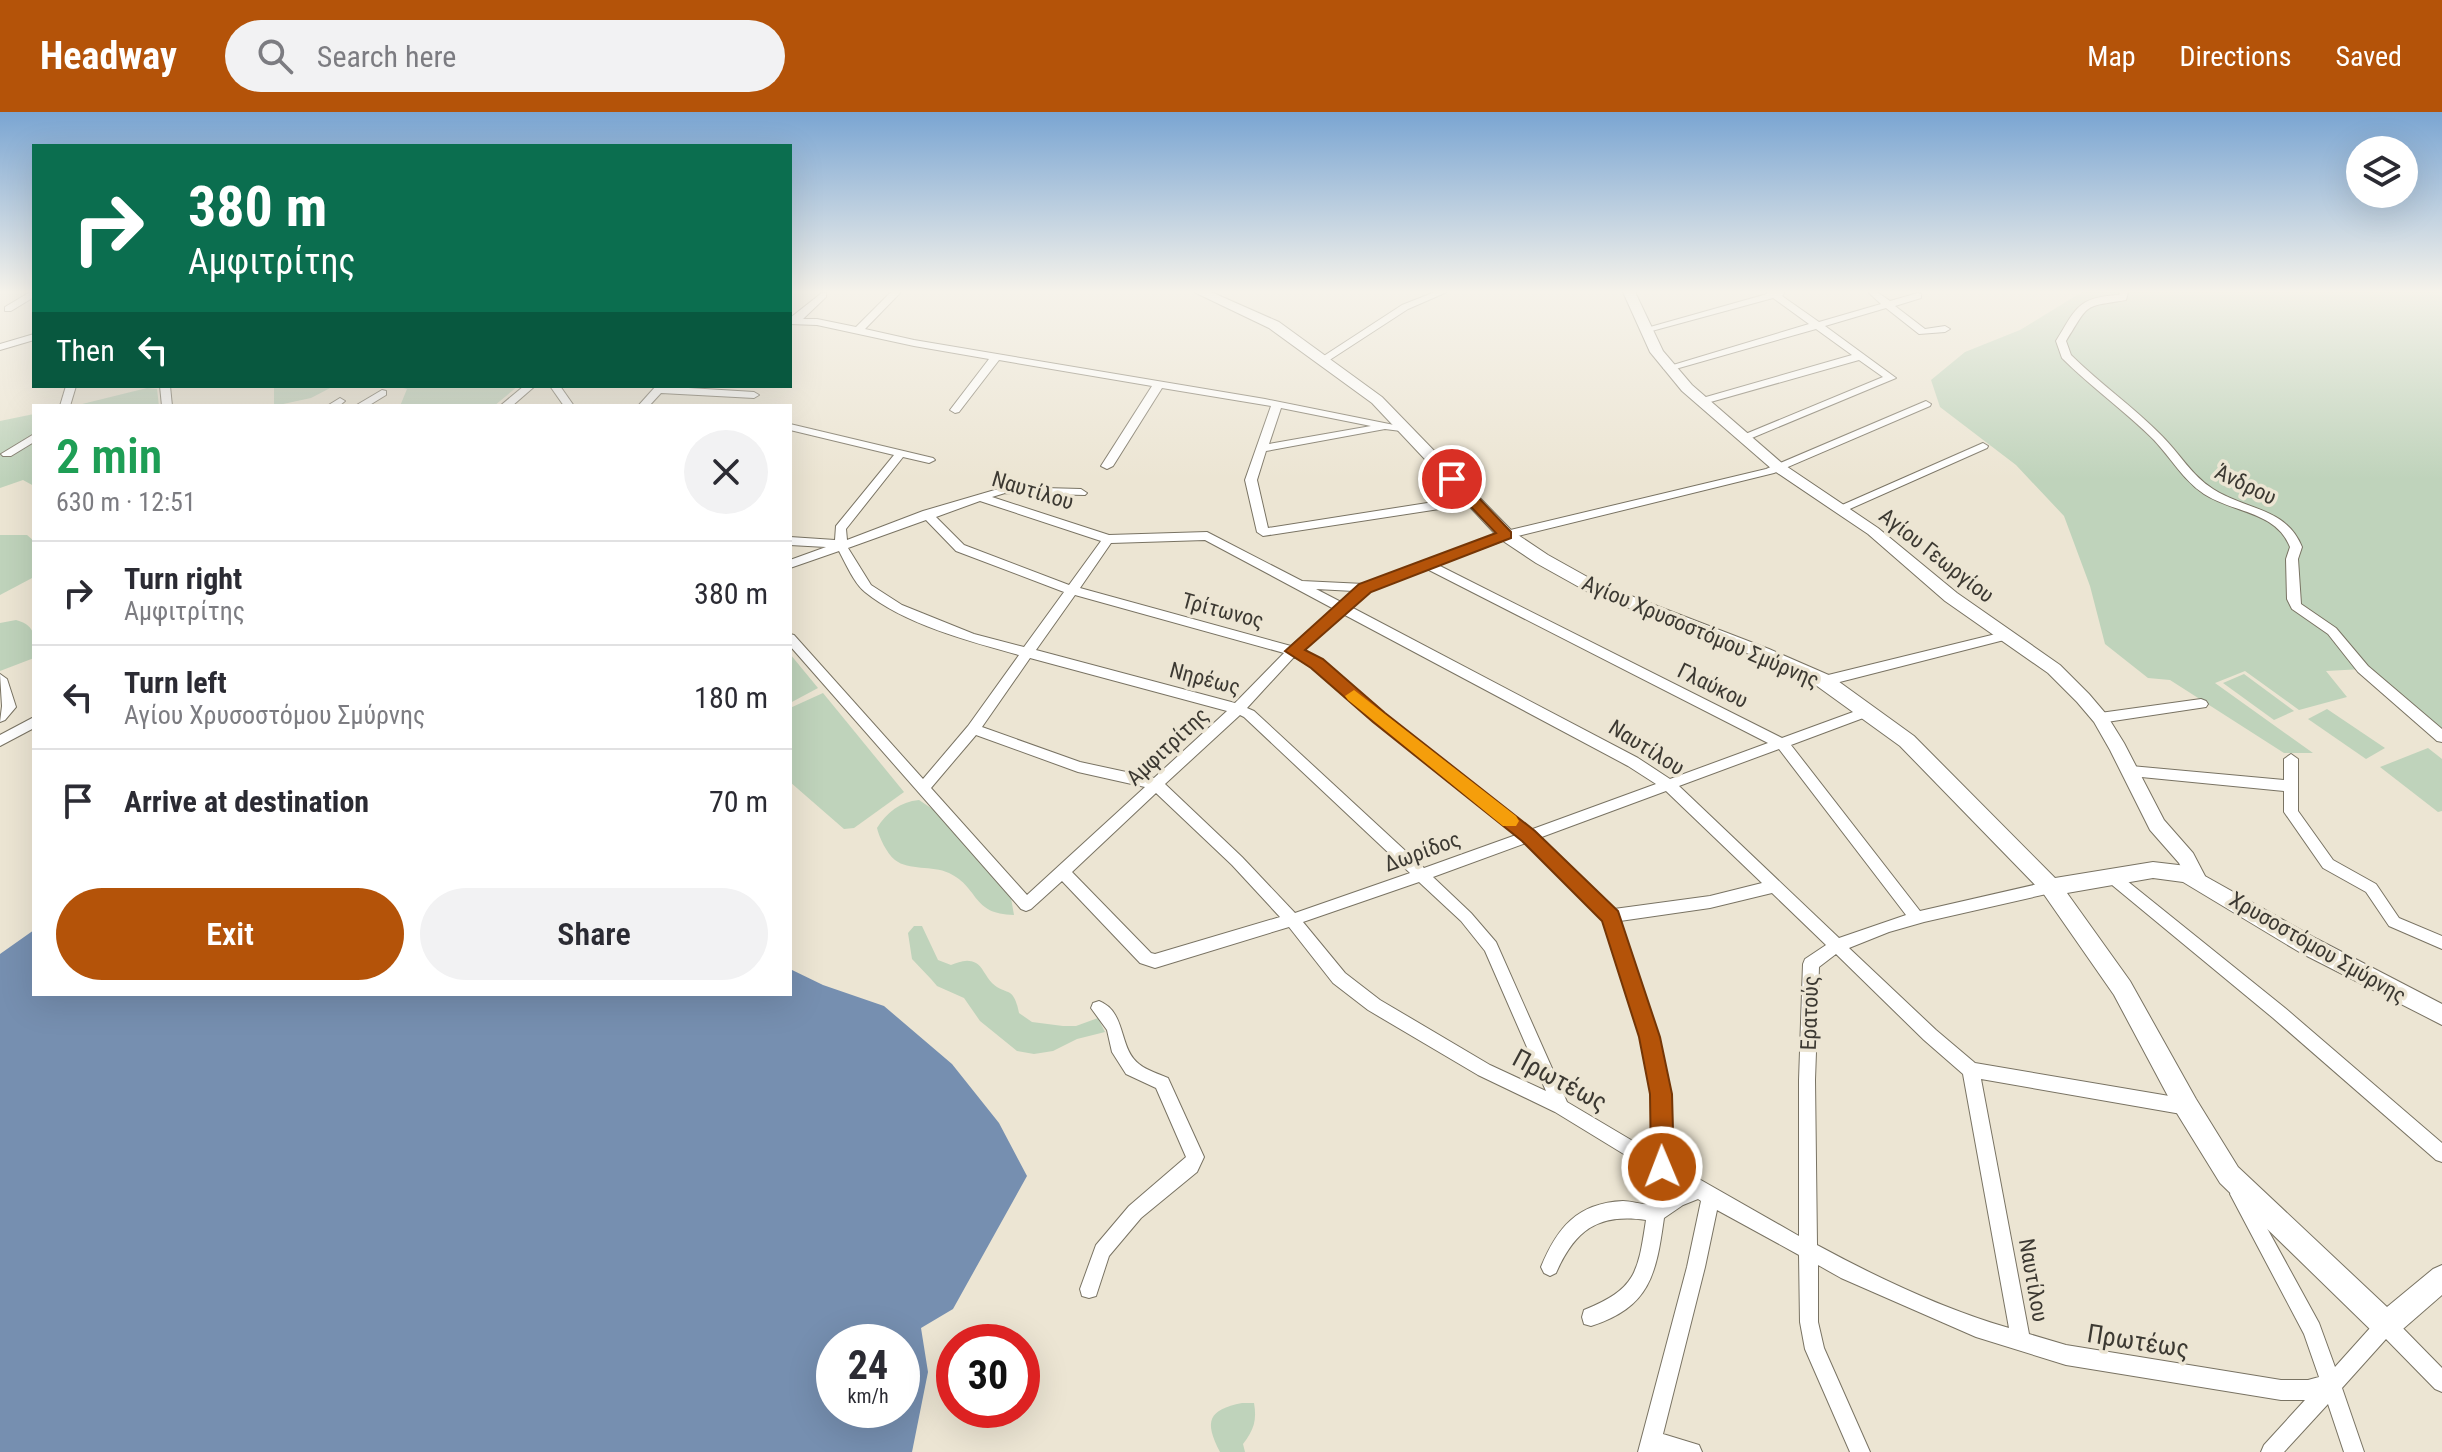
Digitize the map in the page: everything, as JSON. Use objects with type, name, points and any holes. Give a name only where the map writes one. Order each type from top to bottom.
[{"type":"main road","name":"Αγίου Χρυσοστόμου Σμύρνης","points":[[1313,355],[1377,400],[1506,535],[1594,588],[1763,653],[1824,681],[1869,711],[1941,773],[2051,887],[2122,988],[2187,1107],[2229,1175],[2386,1325]]},
{"type":"main road","points":[[2051,887],[2162,870],[2195,876]]},
{"type":"main road","name":"Χρυσοστόμου Σμύρνης","points":[[2195,876],[2309,946],[2442,1015]]},
{"type":"main road","points":[[2386,1325],[2442,1278]]},
{"type":"street","points":[[983,355],[1405,430]]},
{"type":"street","points":[[1321,361],[1331,355]]},
{"type":"street","name":"Αγίου Γεωργίου","points":[[1659,355],[1668,368],[1778,467],[1873,531],[1951,597],[2054,669],[2100,718],[2131,771],[2157,825],[2186,858],[2195,876]]},
{"type":"street","points":[[1668,368],[1712,355]]},
{"type":"street","name":"Άνδρου","points":[[2066,355],[2160,440],[2203,488],[2274,520],[2288,531],[2296,547],[2292,559],[2296,606],[2332,631],[2363,669],[2442,737]]},
{"type":"street","points":[[1703,401],[1860,356],[1891,377],[1747,437]]},
{"type":"street","points":[[955,410],[996,357]]},
{"type":"street","points":[[1107,466],[1158,385]]},
{"type":"street","points":[[508,404],[528,388]]},
{"type":"street","points":[[645,404],[660,388],[754,396]]},
{"type":"street","points":[[363,404],[382,393]]},
{"type":"street","name":"Αμφιτρίτης","points":[[922,789],[1026,905],[1238,709],[1293,651],[1365,588],[1506,535],[1778,467],[1926,404]]},
{"type":"street","points":[[1277,405],[1251,481],[1260,529],[1266,533],[1472,500]]},
{"type":"street","points":[[792,427],[929,460]]},
{"type":"street","points":[[1261,449],[1385,427]]},
{"type":"street","points":[[7,454],[32,438]]},
{"type":"street","points":[[1839,509],[1983,446]]},
{"type":"street","points":[[841,545],[841,527],[901,453]]},
{"type":"street","points":[[792,563],[927,514],[1005,490],[1081,493]]},
{"type":"street","name":"Ναυτίλου","points":[[975,498],[1108,539],[1207,536],[1346,607],[1633,762],[1670,786],[1971,1070],[2021,1342]]},
{"type":"street","name":"Τρίτωνος","points":[[927,514],[959,548],[1072,590],[1293,651],[1317,664],[1379,718],[1528,836],[1611,916],[1649,1037],[1661,1094],[1662,1167]]},
{"type":"street","points":[[792,640],[922,789],[973,729],[1108,539]]},
{"type":"street","points":[[792,541],[841,545]]},
{"type":"street","name":"Νηρέως","points":[[841,545],[874,595],[970,637],[1238,709],[1270,732],[1466,917],[1491,947],[1561,1107]]},
{"type":"street","name":"Γλαύκου","points":[[1428,565],[1783,744],[1918,919]]},
{"type":"street","points":[[1298,583],[1365,588]]},
{"type":"street","points":[[1824,681],[2008,635]]},
{"type":"street","points":[[0,679],[9,707],[0,717]]},
{"type":"street","points":[[2100,718],[2201,704]]},
{"type":"street","name":"Δωρίδος","points":[[1062,871],[1152,961],[1292,920],[1420,876],[1869,711]]},
{"type":"street","points":[[3,736],[32,723]]},
{"type":"street","points":[[973,729],[1078,767],[1156,784]]},
{"type":"street","points":[[2291,759],[2292,814],[2330,866],[2371,888],[2394,922],[2442,943]]},
{"type":"street","points":[[2131,771],[2290,786]]},
{"type":"street","name":"Πρωτέως","points":[[1156,784],[1237,861],[1292,920],[1339,978],[1374,1005],[1484,1070],[1561,1107],[1705,1193],[1848,1272],[1976,1328],[2066,1355],[2281,1390],[2308,1390],[2330,1384]]},
{"type":"street","points":[[2111,876],[2279,1013],[2442,1154]]},
{"type":"street","points":[[1611,916],[1710,902],[1775,886]]},
{"type":"street","points":[[1836,944],[1918,919],[2051,887]]},
{"type":"street","name":"Ερατούς","points":[[1836,944],[1811,965],[1807,1080],[1809,1322],[1815,1349],[1860,1452]]},
{"type":"street","points":[[1089,1289],[1102,1251],[1135,1212],[1191,1166],[1195,1157],[1160,1081],[1132,1069],[1120,1052],[1114,1027],[1099,1008]]},
{"type":"street","points":[[1971,1070],[2187,1107]]},
{"type":"street","points":[[2229,1175],[2312,1330],[2354,1452]]},
{"type":"street","points":[[1550,1267],[1557,1246],[1584,1219],[1614,1208],[1656,1213],[1677,1199],[1705,1193],[1696,1267],[1650,1447],[1692,1452]]},
{"type":"street","points":[[1591,1317],[1611,1313],[1629,1297],[1640,1280],[1648,1262],[1656,1213]]},
{"type":"street","points":[[2271,1452],[2386,1325],[2442,1382]]},
{"type":"green space","points":[[1962,355],[2442,355],[2442,741],[2363,669],[2326,671],[2347,697],[2299,710],[2245,671],[2215,683],[2313,753],[2284,753],[2170,680],[2148,678],[2105,644],[2090,586],[2064,516],[2016,465],[1940,407],[1931,380]]},
{"type":"green space","points":[[147,388],[157,389],[159,404],[82,404]]},
{"type":"green space","points":[[274,388],[330,388],[311,398],[274,404]]},
{"type":"green space","points":[[403,388],[516,388],[496,404],[401,404],[407,389]]},
{"type":"green space","points":[[32,414],[32,485],[23,480],[0,488],[0,421]]},
{"type":"green space","points":[[0,535],[27,535],[32,539],[32,578],[0,595]]},
{"type":"green space","points":[[16,620],[31,629],[32,659],[0,671],[0,623]]},
{"type":"green space","points":[[792,656],[818,688],[792,702]]},
{"type":"green space","points":[[2244,674],[2294,711],[2274,720],[2223,683]]},
{"type":"green space","points":[[823,693],[904,792],[854,828],[844,829],[792,784],[792,707]]},
{"type":"green space","points":[[2327,709],[2385,748],[2366,759],[2308,719]]},
{"type":"green space","points":[[2428,748],[2442,759],[2442,811],[2438,812],[2380,767]]},
{"type":"green space","points":[[919,800],[934,810],[1004,888],[1011,898],[1014,915],[990,910],[949,873],[907,866],[892,857],[877,828],[895,809]]},
{"type":"green space","points":[[914,926],[922,926],[938,960],[951,965],[966,961],[976,963],[992,983],[1012,994],[1019,1013],[1032,1022],[1076,1026],[1098,1018],[1105,1032],[1077,1039],[1053,1051],[1034,1054],[1017,1051],[980,1021],[964,998],[937,986],[912,959],[908,933]]},
{"type":"green space","points":[[1254,1403],[1255,1409],[1254,1425],[1243,1444],[1245,1452],[1220,1452],[1212,1432],[1212,1418],[1222,1409]]},
{"type":"water","points":[[32,931],[32,996],[792,996],[792,970],[823,985],[884,1006],[952,1064],[999,1123],[1027,1176],[953,1309],[921,1328],[928,1372],[920,1412],[920,1324],[816,1324],[816,1428],[917,1428],[912,1452],[0,1452],[0,954]]},
{"type":"slow traffic","points":[[1354,696],[1509,821]]},
{"type":"route","points":[[1452,479],[1506,535],[1365,588],[1293,651],[1317,664],[1379,718],[1528,836],[1611,916],[1649,1037],[1661,1094],[1662,1167]]}]
